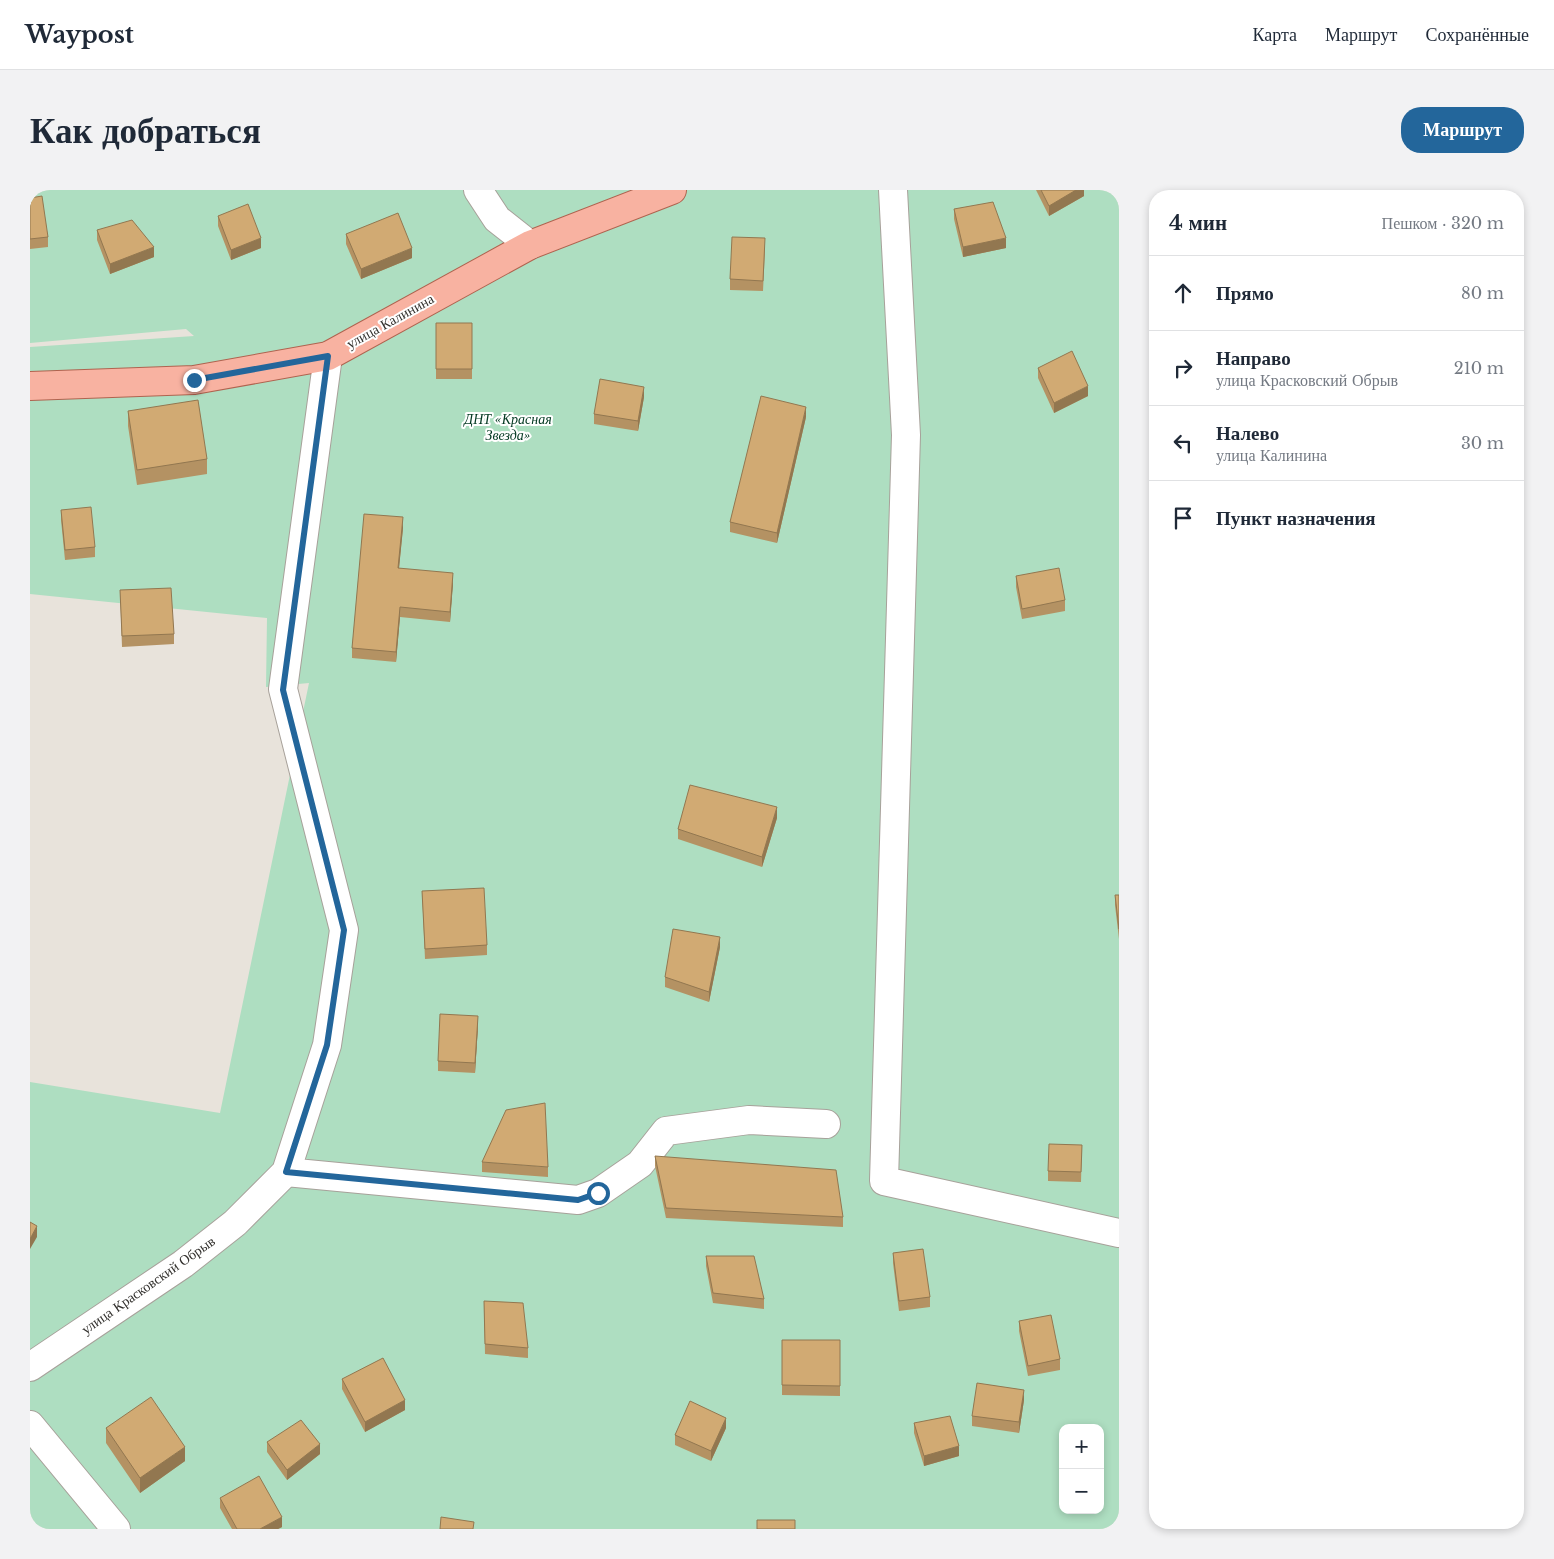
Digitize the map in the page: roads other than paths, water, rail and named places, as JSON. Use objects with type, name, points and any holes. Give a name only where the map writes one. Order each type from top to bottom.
[{"type":"main road","name":"улица Калинина","points":[[30,386],[194,380],[328,356],[530,245],[672,190]]},
{"type":"street","points":[[478,190],[497,219],[530,245]]},
{"type":"street","points":[[893,190],[906,435],[884,1181],[1119,1233]]},
{"type":"street","name":"улица Красковский Обрыв","points":[[30,1367],[183,1264],[235,1223],[286,1172],[327,1045],[344,930],[283,690],[328,356]]},
{"type":"street","points":[[286,1172],[578,1200],[598,1193],[640,1164],[666,1131],[749,1120],[826,1124]]},
{"type":"street","points":[[30,1425],[116,1529]]},
{"type":"park label","name":"ДНТ «Красная Звезда»","points":[[508,427]]}]
